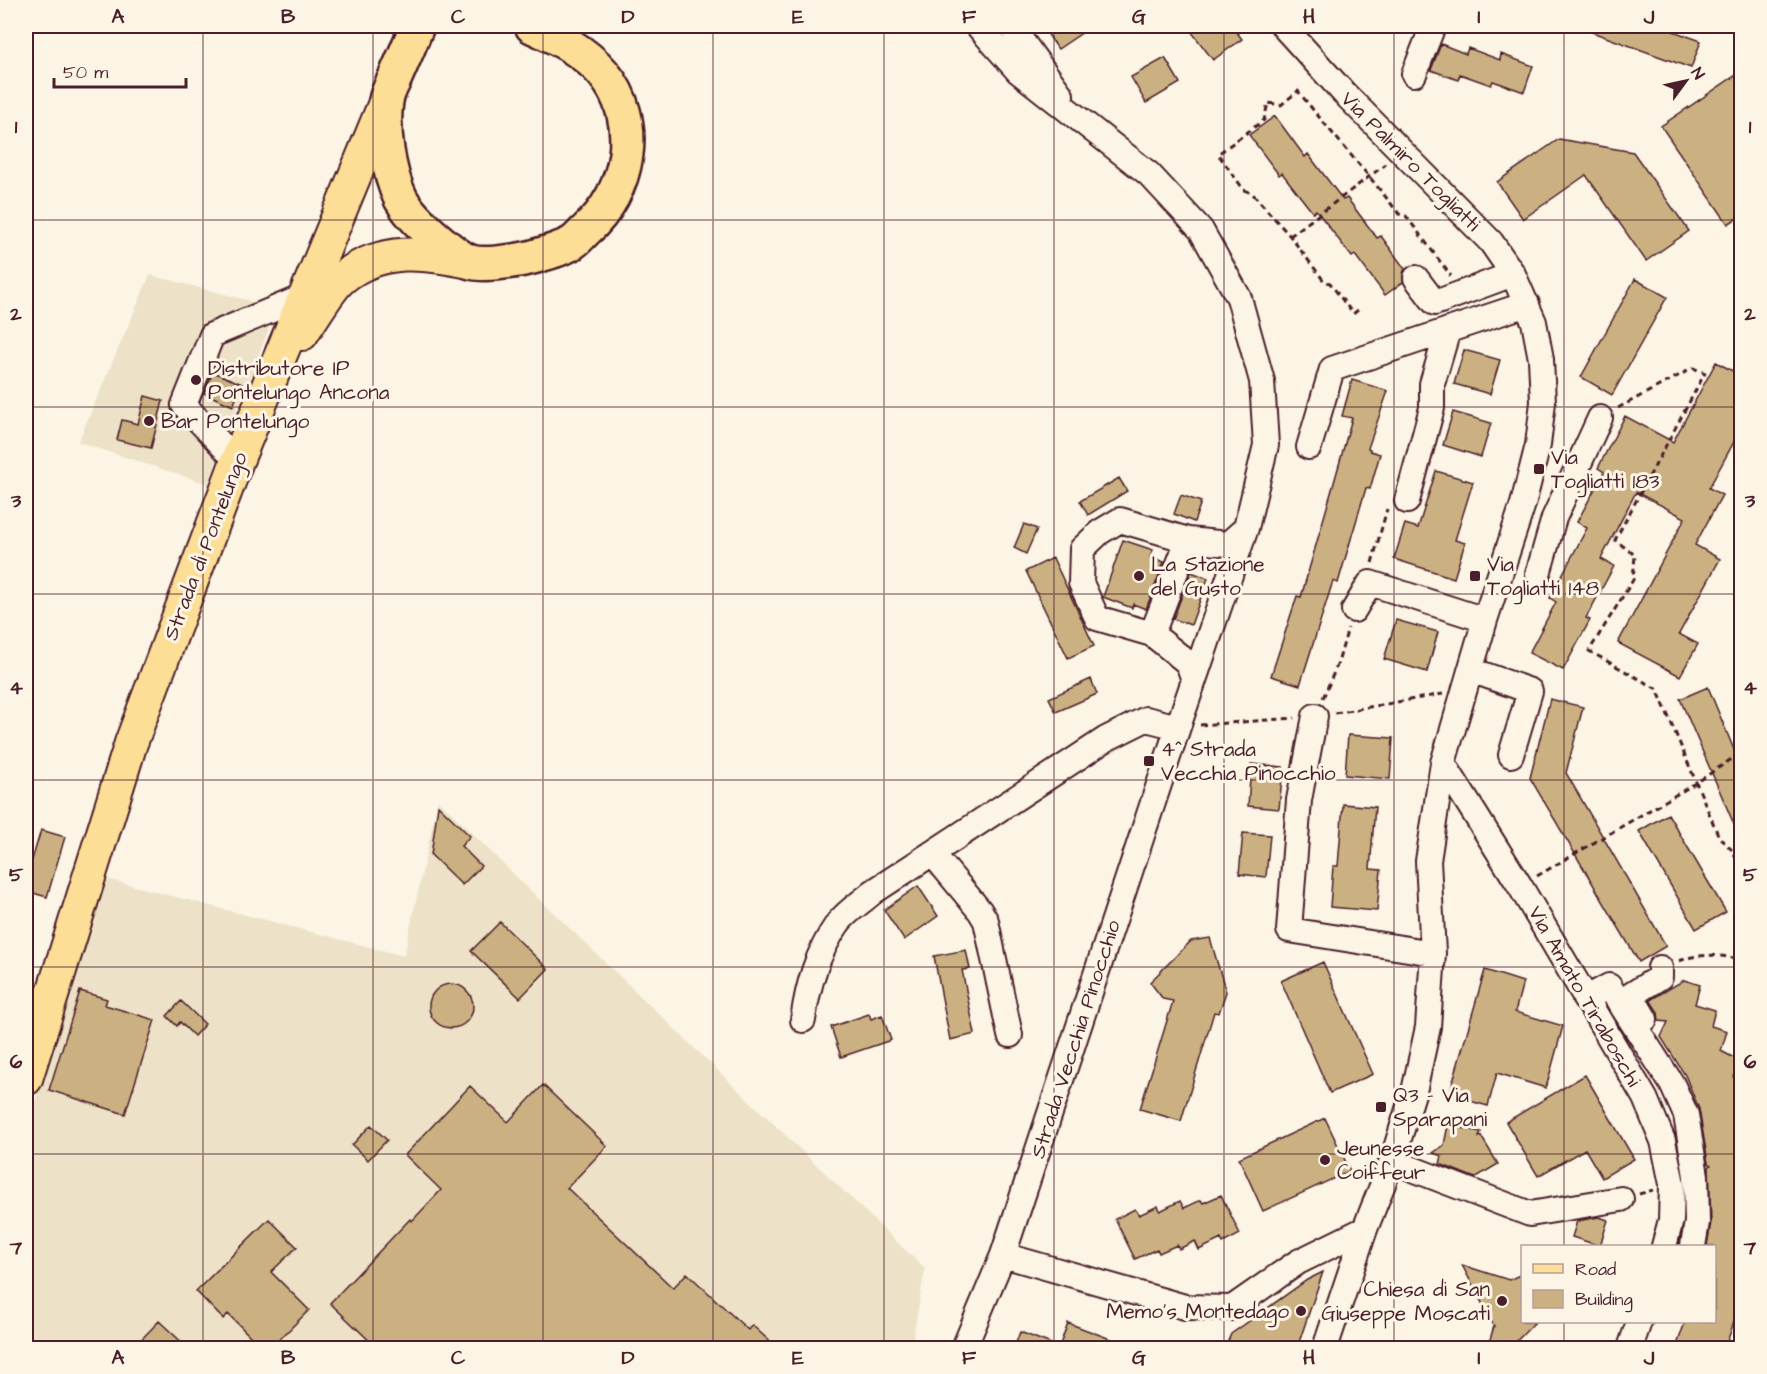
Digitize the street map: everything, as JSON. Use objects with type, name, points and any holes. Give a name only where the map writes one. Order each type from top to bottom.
[{"type":"highway","points":[[386,99],[386,135],[392,174],[401,199],[413,216],[434,237],[470,262],[518,260],[572,243],[595,223],[610,203],[621,182],[627,154],[627,127],[619,99],[604,74],[582,52],[532,26]]},
{"type":"highway","name":"Strada di Pontelungo","points":[[386,99],[413,35]]},
{"type":"main road","name":"Strada di Pontelungo","points":[[26,1079],[131,743],[237,461],[386,99]]},
{"type":"main road","points":[[275,371],[341,278],[370,261],[395,254],[426,254],[470,262]]},
{"type":"street","name":"Strada Vecchia Pinocchio","points":[[964,1348],[1003,1255],[1246,528],[1266,445],[1262,381],[1239,298],[1201,231],[1149,174],[1018,71],[978,26]]},
{"type":"street","points":[[1011,26],[1076,117]]},
{"type":"street","name":"Via Palmiro Togliatti","points":[[1282,26],[1342,92],[1491,242],[1513,274],[1534,322],[1541,359],[1543,402],[1538,445],[1523,504],[1485,620],[1443,763],[1428,861],[1433,952],[1428,1027],[1415,1087],[1392,1161],[1365,1229],[1325,1348]]},
{"type":"street","points":[[1414,74],[1433,26]]},
{"type":"street","points":[[1416,278],[1435,303],[1513,274]]},
{"type":"street","points":[[237,461],[184,405],[212,335],[303,297]]},
{"type":"street","points":[[1309,447],[1332,369],[1527,304]]},
{"type":"street","points":[[1407,501],[1432,408],[1432,384],[1448,330]]},
{"type":"street","points":[[1538,574],[1554,518],[1600,418]]},
{"type":"street","points":[[1523,504],[1554,518]]},
{"type":"street","points":[[1194,680],[1188,663],[1152,634],[1097,618],[1081,583],[1082,549],[1100,532],[1120,520],[1188,540],[1228,544],[1246,528]]},
{"type":"street","points":[[1152,634],[1188,540]]},
{"type":"street","points":[[1354,610],[1370,583],[1485,620]]},
{"type":"street","points":[[1471,670],[1530,691],[1510,755]]},
{"type":"street","points":[[1316,716],[1299,800],[1289,930],[1433,952]]},
{"type":"street","points":[[803,1020],[808,988],[821,953],[839,922],[873,892],[1106,739],[1146,719],[1178,727]]},
{"type":"street","name":"Via Amato Tiraboschi","points":[[1443,763],[1520,886],[1645,1098],[1663,1141],[1672,1184],[1671,1220],[1664,1245]]},
{"type":"street","points":[[932,853],[986,921],[1010,1035]]},
{"type":"street","points":[[1650,1051],[1660,1045],[1630,995],[1659,977],[1660,968]]},
{"type":"street","points":[[1585,999],[1609,987],[1672,1084],[1686,1115],[1696,1176],[1697,1222],[1693,1245]]},
{"type":"street","points":[[1392,1161],[1530,1214],[1621,1199]]},
{"type":"street","points":[[1003,1255],[1185,1307],[1232,1308],[1298,1262],[1365,1229]]},
{"type":"street","points":[[1630,1348],[1639,1323]]},
{"type":"path","points":[[1358,309],[1353,314],[1330,283],[1324,281],[1290,236],[1252,193],[1244,190],[1218,154],[1264,120],[1268,103],[1281,105],[1298,91],[1399,214],[1406,216],[1462,292]]},
{"type":"path","points":[[1290,236],[1402,152]]},
{"type":"path","points":[[1600,418],[1693,368],[1705,373],[1615,540],[1635,555],[1633,580],[1589,651],[1657,689],[1719,837],[1733,851],[1742,872]]},
{"type":"path","points":[[1316,716],[1338,663],[1354,610]]},
{"type":"path","points":[[1520,886],[1696,783],[1742,752]]},
{"type":"path","points":[[1660,968],[1702,955],[1742,958]]},
{"type":"path","points":[[1733,958],[1742,975]]},
{"type":"path","points":[[1621,1199],[1672,1184]]},
{"type":"shaded area","points":[[150,275],[277,308],[208,484],[78,442]]},
{"type":"shaded area","points":[[438,800],[925,1269],[911,1348],[26,1348],[26,1133],[103,878],[404,956]]},
{"type":"building","points":[[1042,26],[1092,26],[1058,49]]},
{"type":"building","points":[[1198,26],[1232,26],[1242,39],[1213,60],[1191,31]]},
{"type":"building","points":[[1578,26],[1659,26],[1701,41],[1691,68]]},
{"type":"building","points":[[1441,44],[1466,54],[1468,48],[1500,60],[1501,54],[1533,66],[1524,92],[1493,81],[1491,85],[1460,74],[1458,80],[1431,70]]},
{"type":"building","points":[[1165,58],[1180,83],[1146,103],[1131,77]]},
{"type":"building","points":[[1742,71],[1742,215],[1728,224],[1661,126]]},
{"type":"building","points":[[1275,116],[1305,157],[1308,154],[1343,200],[1347,198],[1377,238],[1381,236],[1405,269],[1403,282],[1385,295],[1355,255],[1352,257],[1316,210],[1313,213],[1282,173],[1279,175],[1249,135]]},
{"type":"building","points":[[1559,139],[1633,152],[1689,231],[1646,261],[1586,175],[1523,219],[1497,182]]},
{"type":"building","points":[[1635,279],[1667,297],[1612,395],[1581,377]]},
{"type":"building","points":[[1464,350],[1500,360],[1490,394],[1454,384]]},
{"type":"building","points":[[1716,362],[1742,376],[1742,427],[1709,488],[1722,495],[1695,545],[1720,559],[1679,634],[1698,644],[1680,676],[1618,643],[1685,518],[1636,492],[1601,559],[1614,566],[1586,618],[1590,620],[1563,670],[1529,653],[1556,602],[1550,598],[1587,528],[1577,522],[1604,472],[1598,468],[1625,416],[1673,442]]},
{"type":"building","points":[[213,372],[242,384],[233,406],[204,393]]},
{"type":"building","points":[[1352,380],[1388,391],[1368,448],[1380,454],[1370,489],[1366,488],[1338,583],[1333,581],[1300,685],[1271,676],[1297,596],[1301,597],[1352,418],[1342,416]]},
{"type":"building","points":[[145,396],[163,401],[151,448],[117,440],[122,420],[138,424]]},
{"type":"building","points":[[1453,412],[1491,423],[1481,457],[1443,445]]},
{"type":"building","points":[[1436,471],[1473,482],[1455,540],[1465,543],[1454,578],[1394,559],[1405,524],[1418,528]]},
{"type":"building","points":[[1119,478],[1127,491],[1088,515],[1080,501]]},
{"type":"building","points":[[1181,495],[1201,502],[1194,522],[1174,514]]},
{"type":"building","points":[[1024,524],[1037,529],[1026,554],[1014,548]]},
{"type":"building","points":[[1123,540],[1153,550],[1150,557],[1164,562],[1146,609],[1133,604],[1132,608],[1103,597]]},
{"type":"building","points":[[1053,558],[1094,646],[1068,658],[1026,571]]},
{"type":"building","points":[[1191,572],[1208,578],[1191,625],[1173,619]]},
{"type":"building","points":[[1396,620],[1438,632],[1427,672],[1384,659]]},
{"type":"building","points":[[1091,679],[1097,694],[1056,712],[1049,698]]},
{"type":"building","points":[[1708,687],[1742,769],[1742,843],[1680,699]]},
{"type":"building","points":[[1550,699],[1583,707],[1566,773],[1666,946],[1639,962],[1530,778]]},
{"type":"building","points":[[1348,735],[1393,738],[1390,779],[1345,775]]},
{"type":"building","points":[[1251,764],[1283,767],[1279,809],[1248,806]]},
{"type":"building","points":[[1343,804],[1375,807],[1370,869],[1381,870],[1377,911],[1330,907],[1333,866],[1338,866]]},
{"type":"building","points":[[438,805],[470,836],[461,846],[481,866],[462,885],[431,855]]},
{"type":"building","points":[[1668,814],[1726,912],[1696,929],[1639,831]]},
{"type":"building","points":[[41,830],[65,837],[47,897],[26,891],[26,880]]},
{"type":"building","points":[[1243,833],[1270,835],[1266,877],[1239,874]]},
{"type":"building","points":[[918,886],[938,916],[904,940],[884,910]]},
{"type":"building","points":[[500,922],[548,969],[520,998],[471,951]]},
{"type":"building","points":[[1210,938],[1226,992],[1219,1013],[1214,1012],[1181,1121],[1140,1109],[1173,1001],[1163,999],[1150,982],[1191,941]]},
{"type":"building","points":[[966,950],[970,969],[962,970],[975,1034],[950,1040],[934,956]]},
{"type":"building","points":[[1323,962],[1373,1074],[1330,1093],[1281,981]]},
{"type":"building","points":[[1485,970],[1523,982],[1515,1012],[1563,1026],[1546,1088],[1497,1073],[1488,1106],[1449,1095]]},
{"type":"building","points":[[1684,980],[1700,985],[1695,1004],[1715,1010],[1711,1026],[1727,1031],[1721,1051],[1742,1062],[1734,1077],[1742,1081],[1742,1316],[1735,1319],[1725,1348],[1676,1348],[1685,1323],[1716,1323],[1716,1245],[1707,1245],[1711,1222],[1709,1167],[1711,1165],[1708,1163],[1699,1109],[1685,1075],[1661,1037],[1668,1022],[1659,1021],[1658,1012],[1650,1000]]},
{"type":"building","points":[[451,984],[467,990],[473,1006],[467,1022],[451,1028],[435,1022],[429,1006],[435,990]]},
{"type":"building","points":[[80,991],[107,999],[105,1005],[155,1020],[125,1114],[49,1090]]},
{"type":"building","points":[[181,1001],[205,1024],[194,1036],[180,1022],[177,1026],[167,1016]]},
{"type":"building","points":[[869,1014],[871,1019],[882,1015],[891,1040],[841,1057],[831,1027]]},
{"type":"building","points":[[1585,1075],[1634,1159],[1602,1178],[1585,1149],[1538,1176],[1506,1122]]},
{"type":"building","points":[[543,1085],[607,1146],[567,1188],[673,1288],[687,1273],[748,1330],[752,1325],[777,1348],[377,1348],[330,1303],[441,1190],[405,1155],[470,1086],[508,1122]]},
{"type":"building","points":[[1325,1118],[1350,1171],[1263,1211],[1239,1158]]},
{"type":"building","points":[[371,1125],[387,1140],[368,1160],[352,1145]]},
{"type":"building","points":[[1448,1125],[1481,1132],[1479,1137],[1481,1136],[1498,1164],[1475,1178],[1440,1164],[1442,1156],[1433,1153],[1444,1145]]},
{"type":"building","points":[[1221,1195],[1240,1234],[1223,1243],[1221,1239],[1199,1250],[1195,1241],[1179,1249],[1177,1245],[1159,1253],[1157,1249],[1135,1259],[1115,1219],[1135,1209],[1139,1215],[1158,1206],[1160,1211],[1180,1201],[1184,1208],[1201,1200],[1203,1203]]},
{"type":"building","points":[[1599,1217],[1608,1220],[1600,1245],[1572,1237],[1577,1221]]},
{"type":"building","points":[[269,1219],[297,1247],[271,1272],[309,1310],[271,1348],[262,1348],[228,1314],[223,1319],[196,1291]]},
{"type":"building","name":"Chiesa di San Giuseppe Moscati","points":[[1462,1265],[1509,1280],[1521,1274],[1521,1323],[1534,1323],[1510,1348],[1489,1343],[1494,1326]]},
{"type":"building","points":[[1323,1272],[1297,1348],[1225,1348],[1231,1334],[1307,1280]]},
{"type":"building","points":[[159,1321],[188,1348],[133,1348]]},
{"type":"building","points":[[1068,1323],[1132,1348],[1014,1348],[1020,1332],[1059,1347]]},
{"type":"place","name":"Distributore IP Pontelungo Ancona","points":[[196,380]]},
{"type":"place","name":"Bar Pontelungo","points":[[149,421]]},
{"type":"place","name":"Via Togliatti 183","points":[[1539,469]]},
{"type":"place","name":"La Stazione del Gusto","points":[[1139,576]]},
{"type":"place","name":"Via Togliatti 148","points":[[1475,576]]},
{"type":"place","name":"4^ Strada Vecchia Pinocchio","points":[[1149,761]]},
{"type":"place","name":"Q3 - Via Sparapani","points":[[1381,1107]]},
{"type":"place","name":"Jeunesse Coiffeur","points":[[1325,1160]]},
{"type":"place","name":"Chiesa di San Giuseppe Moscati","points":[[1502,1301]]},
{"type":"place","name":"Memo's Montedago","points":[[1301,1311]]}]
